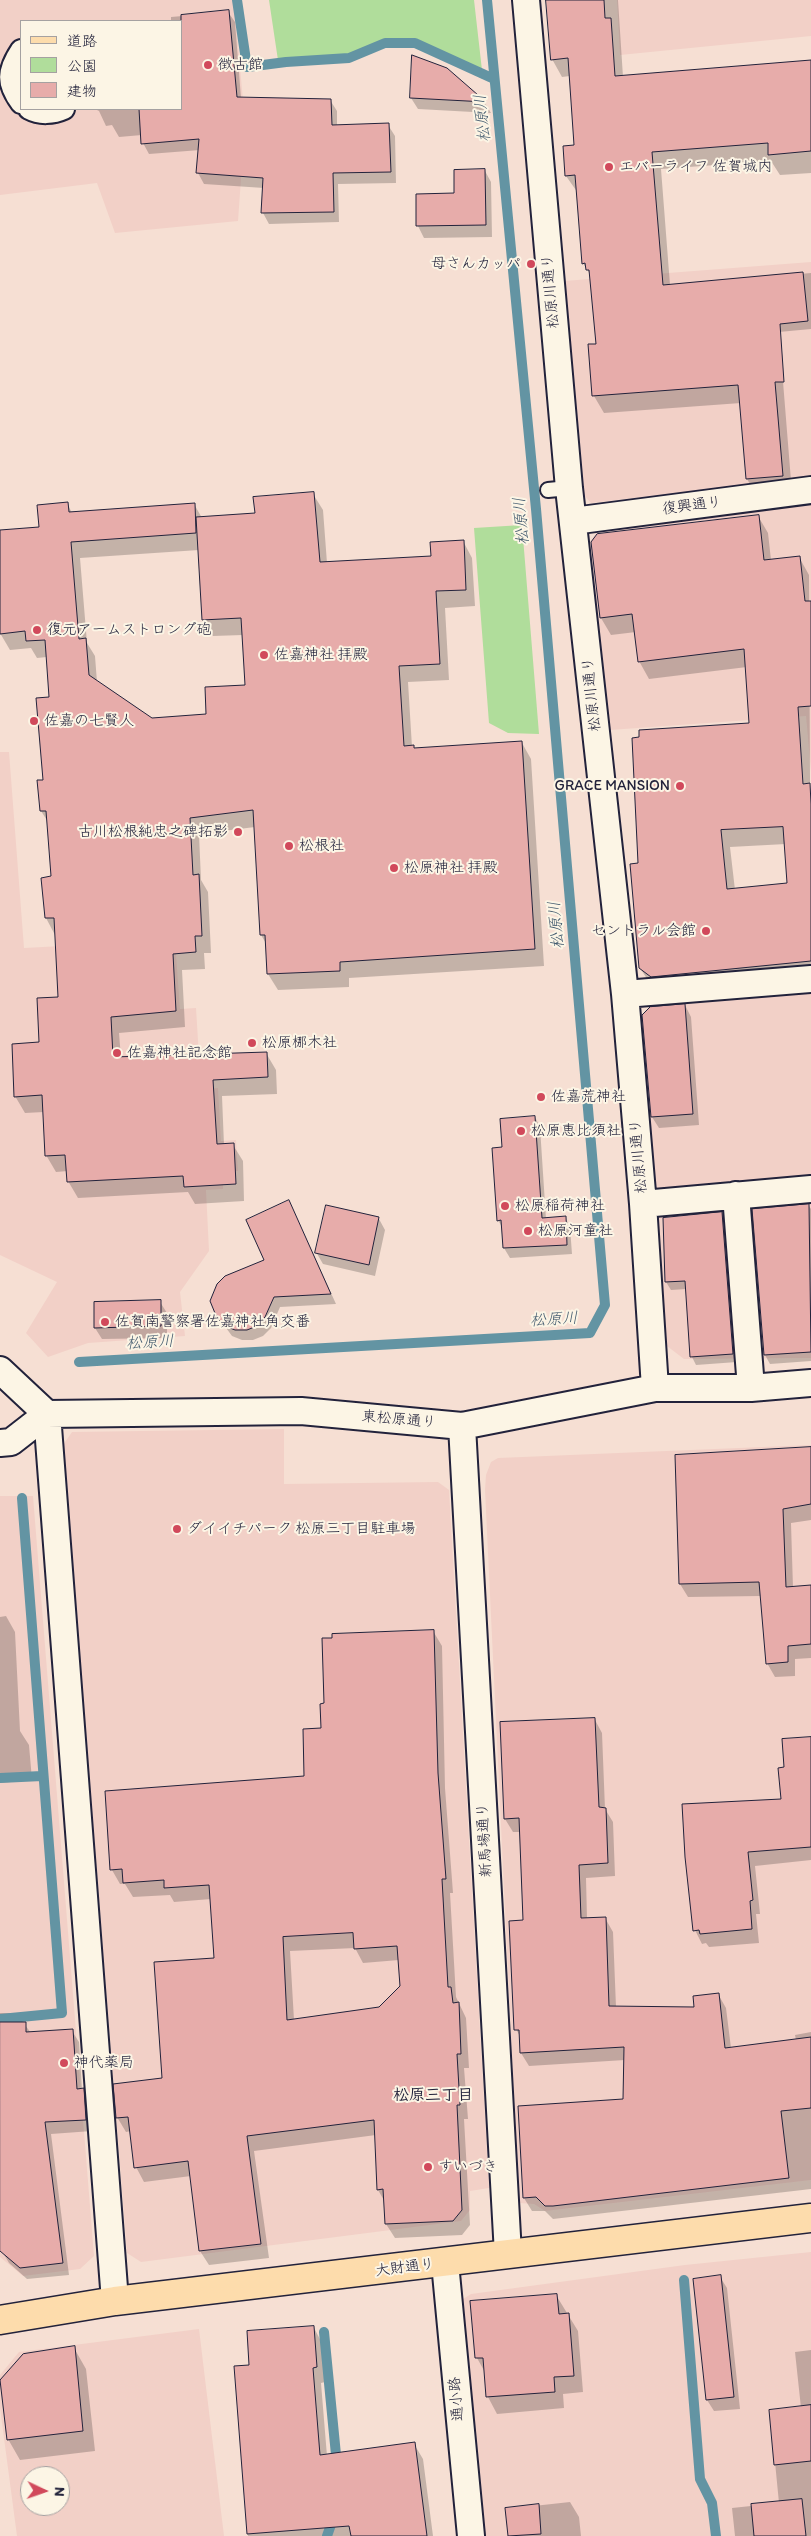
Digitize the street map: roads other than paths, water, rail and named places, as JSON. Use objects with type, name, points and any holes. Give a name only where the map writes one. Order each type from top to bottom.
[{"type":"main road","name":"大財通り","points":[[0,2320],[115,2301],[811,2218]]},
{"type":"street","name":"松原川通り","points":[[526,0],[559,489],[573,521],[625,994],[644,1204],[655,1388]]},
{"type":"street","points":[[20,52],[5,79],[20,102]]},
{"type":"street","points":[[32,110],[44,114],[62,110]]},
{"type":"street","name":"復興通り","points":[[573,521],[811,490]]},
{"type":"street","points":[[625,994],[811,979]]},
{"type":"street","points":[[644,1204],[811,1189]]},
{"type":"street","points":[[736,1195],[751,1388]]},
{"type":"street","points":[[0,1370],[47,1414],[115,2301]]},
{"type":"street","name":"東松原通り","points":[[47,1414],[300,1411],[462,1426],[655,1388],[751,1388],[811,1383]]},
{"type":"street","points":[[0,1444],[12,1442],[47,1414]]},
{"type":"street","name":"新馬場通り","points":[[462,1426],[508,2254]]},
{"type":"street","name":"通小路","points":[[445,2263],[470,2536]]},
{"type":"waterway","points":[[237,0],[247,67],[286,62],[349,58],[385,43],[415,43],[494,79]]},
{"type":"waterway","name":"松原川","points":[[79,1362],[590,1333],[605,1305],[536,509],[487,0]]},
{"type":"waterway","points":[[0,2019],[62,2013],[22,1498]]},
{"type":"waterway","points":[[0,1778],[42,1776]]},
{"type":"waterway","points":[[684,2280],[700,2479],[712,2503],[716,2536]]},
{"type":"waterway","points":[[324,2332],[337,2465]]},
{"type":"waterway","points":[[327,2536],[334,2516]]},
{"type":"place","name":"徴古館","points":[[208,65]]},
{"type":"place","name":"エバーライフ 佐賀城内","points":[[609,167]]},
{"type":"place","name":"母さんカッパ","points":[[531,264]]},
{"type":"place","name":"復元アームストロング砲","points":[[37,630]]},
{"type":"place","name":"佐嘉神社 拝殿","points":[[264,655]]},
{"type":"place","name":"佐嘉の七賢人","points":[[34,721]]},
{"type":"place","name":"GRACE MANSION","points":[[680,786]]},
{"type":"place","name":"古川松根純忠之碑拓影","points":[[238,832]]},
{"type":"place","name":"松根社","points":[[289,846]]},
{"type":"place","name":"松原神社 拝殿","points":[[394,868]]},
{"type":"place","name":"セントラル会館","points":[[706,931]]},
{"type":"place","name":"松原梛木社","points":[[252,1043]]},
{"type":"place","name":"佐嘉神社記念館","points":[[117,1053]]},
{"type":"place","name":"佐嘉荒神社","points":[[541,1097]]},
{"type":"place","name":"松原恵比須社","points":[[521,1131]]},
{"type":"place","name":"松原稲荷神社","points":[[505,1206]]},
{"type":"place","name":"松原河童社","points":[[528,1231]]},
{"type":"place","name":"佐賀南警察署佐嘉神社角交番","points":[[105,1322]]},
{"type":"place","name":"ダイイチパーク 松原三丁目駐車場","points":[[177,1529]]},
{"type":"place","name":"神代薬局","points":[[64,2063]]},
{"type":"place","name":"すいづき","points":[[428,2167]]},
{"type":"district","name":"松原三丁目","points":[[433,2096]]}]
